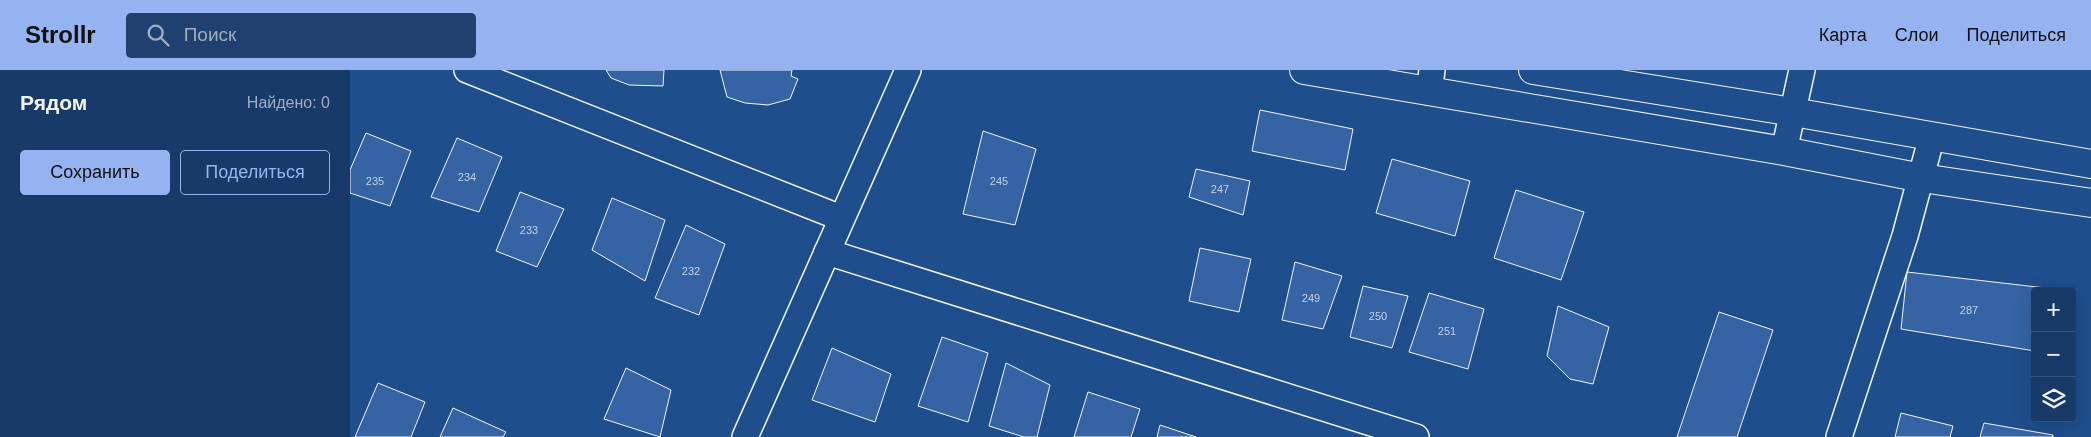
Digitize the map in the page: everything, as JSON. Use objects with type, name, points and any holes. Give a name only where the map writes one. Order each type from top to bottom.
[{"type":"street","points":[[467,70],[841,218]]},
{"type":"street","points":[[745,437],[908,70]]},
{"type":"street","points":[[1304,70],[1430,81],[1922,178],[2091,203]]},
{"type":"street","points":[[1533,70],[1793,112],[2091,164]]},
{"type":"street","points":[[1784,151],[1802,70]]},
{"type":"street","points":[[1839,437],[1905,236],[1932,136]]},
{"type":"street","points":[[827,252],[1416,437]]},
{"type":"building","points":[[606,70],[664,70],[663,86],[629,85],[611,78]]},
{"type":"building","points":[[720,70],[792,70],[791,76],[798,79],[790,99],[768,105],[745,103],[727,97]]},
{"type":"building","points":[[1260,110],[1353,129],[1345,170],[1252,151]]},
{"type":"building","points":[[983,131],[1036,149],[1015,225],[963,214]]},
{"type":"building","points":[[366,133],[411,151],[390,206],[350,193],[350,170]]},
{"type":"building","points":[[457,138],[502,157],[479,212],[431,197]]},
{"type":"building","points":[[1392,159],[1470,181],[1455,236],[1376,213]]},
{"type":"building","points":[[1196,169],[1250,181],[1243,215],[1189,197]]},
{"type":"building","points":[[1516,190],[1584,212],[1561,280],[1494,258]]},
{"type":"building","points":[[520,192],[564,209],[537,267],[496,251]]},
{"type":"building","points":[[612,198],[665,220],[645,281],[592,250]]},
{"type":"building","points":[[686,225],[725,244],[699,315],[655,298]]},
{"type":"building","points":[[1200,248],[1251,259],[1239,312],[1189,301]]},
{"type":"building","points":[[1295,262],[1342,276],[1323,329],[1282,320]]},
{"type":"building","points":[[1907,272],[2037,287],[2031,287],[2031,350],[1901,329]]},
{"type":"building","points":[[1363,286],[1408,296],[1392,348],[1350,337]]},
{"type":"building","points":[[1429,293],[1484,309],[1468,369],[1409,352]]},
{"type":"building","points":[[1558,306],[1609,327],[1593,384],[1570,379],[1547,356]]},
{"type":"building","points":[[1719,312],[1773,330],[1737,437],[1677,437]]},
{"type":"building","points":[[942,337],[988,353],[968,422],[918,406]]},
{"type":"building","points":[[832,348],[891,374],[875,422],[812,400]]},
{"type":"building","points":[[1006,363],[1050,385],[1037,437],[1024,437],[989,426]]},
{"type":"building","points":[[626,368],[671,390],[660,437],[604,419]]},
{"type":"building","points":[[378,383],[425,402],[411,437],[355,437]]},
{"type":"building","points":[[1088,392],[1140,409],[1131,437],[1074,437]]},
{"type":"building","points":[[453,408],[506,432],[503,437],[440,437]]},
{"type":"building","points":[[1901,413],[1953,426],[1950,437],[1895,437]]},
{"type":"building","points":[[1984,423],[2053,435],[2053,437],[1980,437]]},
{"type":"building","points":[[1160,425],[1196,437],[1157,437]]}]
